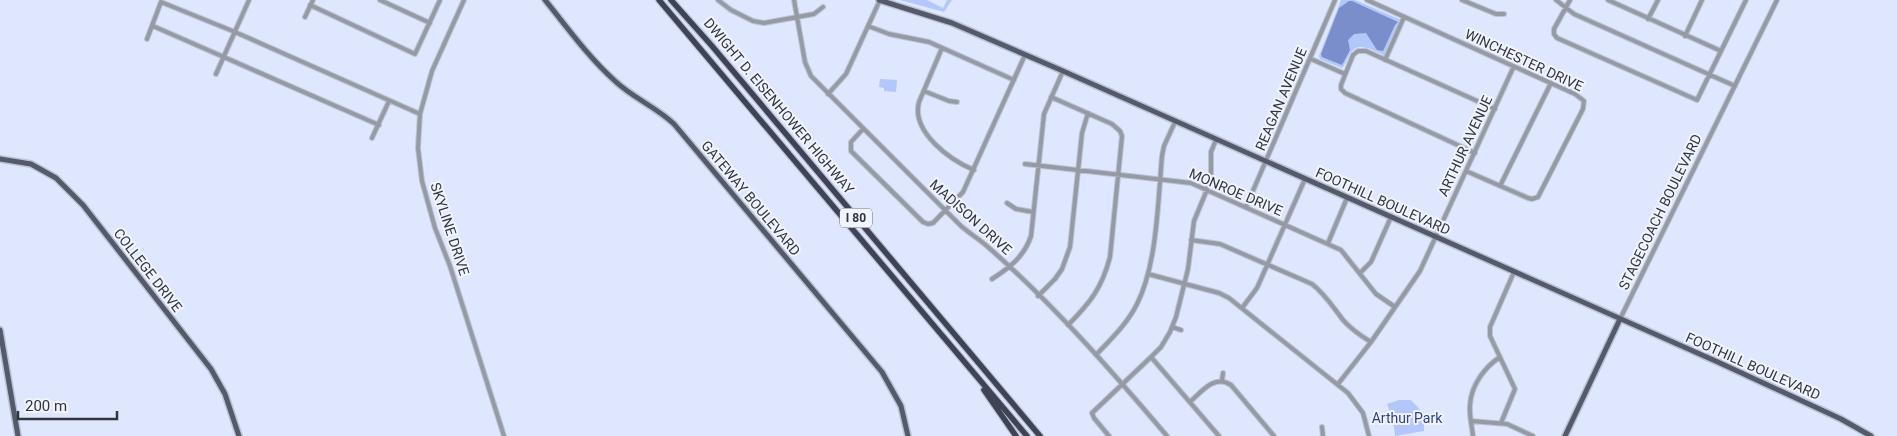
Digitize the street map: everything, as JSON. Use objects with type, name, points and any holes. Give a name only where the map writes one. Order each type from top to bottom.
[{"type":"highway","name":"DWIGHT D. EISENHOWER HIGHWAY","points":[[659,0],[1027,436]]},
{"type":"highway","name":"DWIGHT D. EISENHOWER HIGHWAY","points":[[671,0],[712,46],[1040,436]]},
{"type":"highway","name":"I 80","points":[[946,340],[1016,436]]},
{"type":"main road","name":"GATEWAY BOULEVARD","points":[[545,0],[608,75],[625,90],[656,108],[674,124],[882,372],[901,406],[908,436]]},
{"type":"main road","name":"FOOTHILL BOULEVARD","points":[[883,1],[936,17],[1063,71],[1797,398],[1871,436]]},
{"type":"main road","name":"COLLEGE DRIVE","points":[[0,159],[31,164],[56,178],[82,205],[212,369],[225,394],[238,436]]},
{"type":"main road","name":"STAGECOACH BOULEVARD","points":[[1565,436],[1620,319]]},
{"type":"main road","points":[[0,330],[2,351],[18,436]]},
{"type":"street","points":[[216,74],[249,0]]},
{"type":"street","points":[[305,18],[313,0]]},
{"type":"street","points":[[380,0],[430,23]]},
{"type":"street","points":[[310,5],[415,54],[440,0]]},
{"type":"street","name":"SKYLINE DRIVE","points":[[464,0],[432,71],[420,114],[418,148],[424,190],[435,228],[450,266],[504,436]]},
{"type":"street","points":[[718,0],[726,8],[758,22],[797,18],[814,14],[823,7]]},
{"type":"street","name":"MADISON DRIVE","points":[[794,0],[806,68],[810,76],[946,211],[1009,267],[1068,325],[1123,384],[1167,436]]},
{"type":"street","name":"REAGAN AVENUE","points":[[1246,207],[1335,0]]},
{"type":"street","name":"WINCHESTER DRIVE","points":[[1367,0],[1581,97],[1584,104],[1583,109],[1538,197],[1528,198],[1466,171]]},
{"type":"street","points":[[1462,0],[1473,2],[1496,14],[1504,14]]},
{"type":"street","points":[[1556,0],[1574,14],[1735,86]]},
{"type":"street","points":[[1570,0],[1554,29],[1554,34],[1557,38],[1697,100],[1746,0]]},
{"type":"street","points":[[1608,0],[1614,1],[1648,19],[1721,51]]},
{"type":"street","points":[[1648,19],[1658,0]]},
{"type":"street","points":[[1685,36],[1702,0]]},
{"type":"street","name":"STAGECOACH BOULEVARD","points":[[1620,319],[1777,0]]},
{"type":"street","points":[[828,94],[843,79],[868,26],[883,1]]},
{"type":"street","points":[[147,39],[161,2],[235,32],[420,114]]},
{"type":"street","points":[[1385,60],[1404,17]]},
{"type":"street","points":[[153,26],[379,125]]},
{"type":"street","points":[[868,26],[889,34],[922,40],[1014,80]]},
{"type":"street","points":[[942,48],[917,108],[918,119],[922,129],[954,161],[974,170]]},
{"type":"street","points":[[1475,153],[1347,94],[1341,87],[1345,74],[1356,53],[1362,50],[1495,109]]},
{"type":"street","points":[[863,129],[851,142],[852,152],[925,224],[933,223],[964,192],[1025,55]]},
{"type":"street","points":[[1311,59],[1345,74]]},
{"type":"street","name":"ARTHUR AVENUE","points":[[1338,384],[1420,271],[1514,66]]},
{"type":"street","points":[[992,279],[1009,267],[1028,245],[1031,236],[1044,114],[1063,71]]},
{"type":"street","points":[[1500,186],[1550,83]]},
{"type":"street","points":[[924,91],[948,102],[957,102]]},
{"type":"street","points":[[1051,97],[1112,124],[1120,131],[1122,142],[1110,258],[1106,273],[1095,296],[1068,325]]},
{"type":"street","points":[[372,138],[389,101]]},
{"type":"street","points":[[1038,296],[1055,279],[1070,247],[1082,133],[1088,113]]},
{"type":"street","points":[[1096,355],[1128,320],[1137,305],[1148,274],[1164,146],[1175,122]]},
{"type":"street","points":[[1109,436],[1092,413],[1151,357],[1161,346],[1172,327],[1188,269],[1196,212],[1212,173],[1210,160],[1216,140]]},
{"type":"street","name":"MONROE DRIVE","points":[[1025,164],[1191,183],[1341,250],[1376,294],[1395,307]]},
{"type":"street","points":[[1242,308],[1257,288],[1305,179]]},
{"type":"street","points":[[1328,244],[1348,198]]},
{"type":"street","points":[[1007,203],[1016,209],[1033,212]]},
{"type":"street","points":[[1360,273],[1371,262],[1391,217]]},
{"type":"street","points":[[1191,240],[1220,244],[1312,284],[1321,291],[1344,321],[1370,342]]},
{"type":"street","points":[[1501,423],[1515,389],[1490,336],[1490,327],[1514,272]]},
{"type":"street","points":[[1148,274],[1225,295],[1338,384],[1363,413],[1369,436]]},
{"type":"street","points":[[1172,327],[1180,330]]},
{"type":"street","points":[[1151,357],[1219,436]]},
{"type":"street","points":[[1472,436],[1471,397],[1485,369],[1500,357]]},
{"type":"street","points":[[1222,381],[1223,373]]},
{"type":"street","points":[[1190,402],[1218,380],[1232,385],[1274,436]]},
{"type":"street","points":[[1471,421],[1501,423],[1533,436]]},
{"type":"street","points":[[1322,427],[1323,436]]},
{"type":"green space","points":[[900,0],[927,0],[943,8],[947,0],[952,0],[944,12]]},
{"type":"green space","points":[[1341,0],[1355,0],[1401,20],[1386,54],[1384,55],[1366,48],[1357,48],[1350,54],[1342,68],[1320,59],[1319,56]]},
{"type":"green space","points":[[880,79],[897,80],[896,92],[884,91],[884,88],[879,87]]},
{"type":"green space","name":"Arthur Park","points":[[1399,400],[1411,400],[1424,414],[1424,431],[1395,436],[1393,419],[1387,404]]},
{"type":"shaded area","points":[[1349,1],[1398,22],[1383,51],[1377,50],[1366,33],[1354,34],[1348,40],[1350,50],[1342,65],[1322,57],[1321,54],[1339,8]]}]
